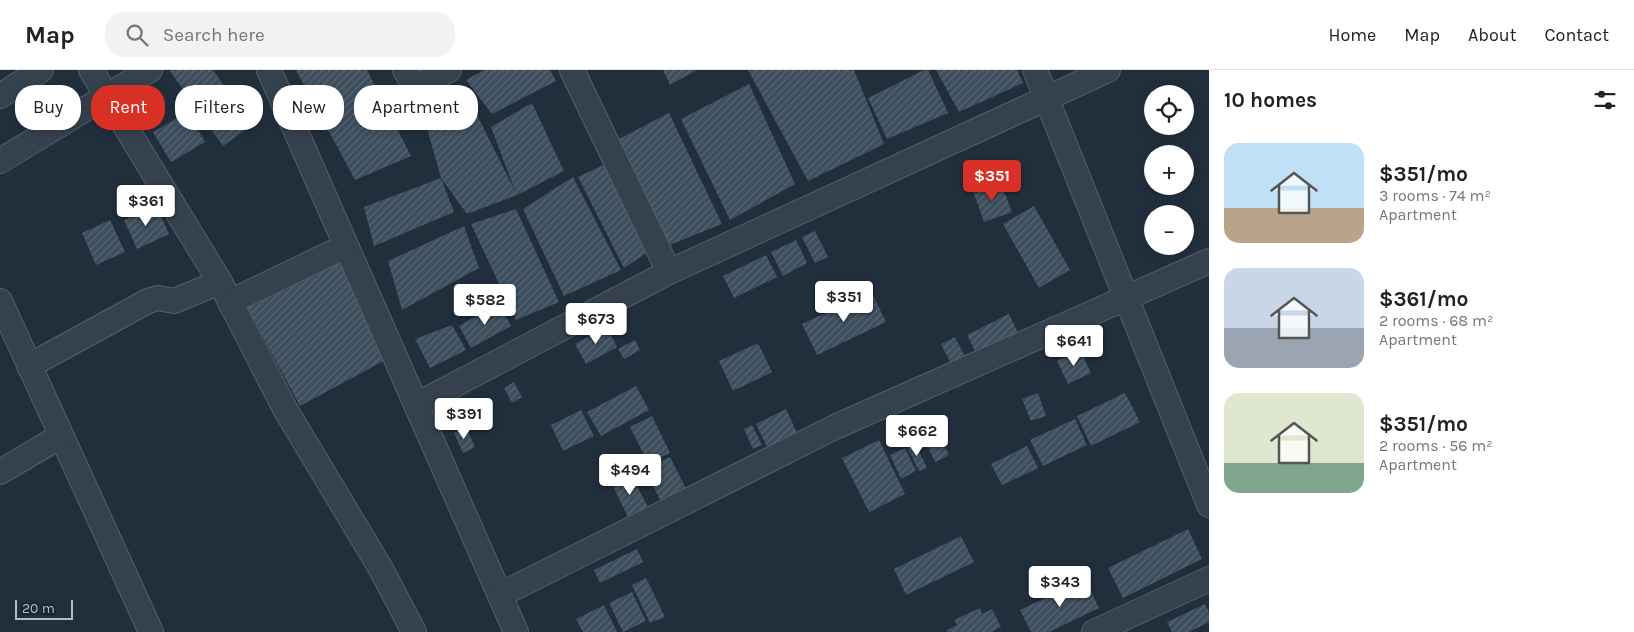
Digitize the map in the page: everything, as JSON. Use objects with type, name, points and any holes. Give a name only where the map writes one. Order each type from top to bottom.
[{"type":"street","points":[[0,96],[41,70]]},
{"type":"street","points":[[91,70],[100,85]]},
{"type":"street","points":[[127,85],[150,70]]},
{"type":"street","points":[[269,70],[516,632]]},
{"type":"street","points":[[405,70],[411,80],[419,86],[449,70]]},
{"type":"street","points":[[572,70],[669,272]]},
{"type":"street","points":[[1035,70],[1209,506]]},
{"type":"street","points":[[416,405],[669,272],[1108,70]]},
{"type":"street","points":[[0,161],[91,107]]},
{"type":"street","points":[[128,130],[225,292],[285,409],[381,569],[414,632]]},
{"type":"street","points":[[29,366],[158,298],[174,302],[225,292],[346,246]]},
{"type":"street","points":[[500,595],[835,427],[1209,261]]},
{"type":"street","points":[[0,301],[151,632]]},
{"type":"street","points":[[0,472],[61,436]]},
{"type":"street","points":[[1094,632],[1209,579]]},
{"type":"building","points":[[213,70],[224,85],[180,85],[170,71]]},
{"type":"building","points":[[296,70],[367,70],[375,85],[354,85],[354,130],[398,130],[411,156],[355,180],[328,130],[344,130],[344,85],[304,85]]},
{"type":"building","points":[[484,70],[550,70],[556,81],[492,114],[478,96],[478,85],[470,85],[466,80]]},
{"type":"building","points":[[663,70],[697,70],[670,85]]},
{"type":"building","points":[[748,70],[854,70],[884,144],[808,181]]},
{"type":"building","points":[[924,70],[928,70],[948,113],[887,139],[868,98]]},
{"type":"building","points":[[936,70],[1017,70],[1023,83],[959,112]]},
{"type":"building","points":[[749,84],[795,184],[730,220],[681,119]]},
{"type":"building","points":[[532,103],[564,171],[517,195],[467,214],[441,178],[428,130],[478,130],[478,117],[516,193],[491,127]]},
{"type":"building","points":[[669,113],[722,224],[667,246],[615,141]]},
{"type":"building","points":[[175,119],[175,130],[198,130],[205,142],[171,162],[153,132],[165,130],[165,125]]},
{"type":"building","points":[[212,130],[245,130],[223,146]]},
{"type":"building","points":[[610,162],[651,250],[624,268],[578,177]]},
{"type":"building","points":[[573,177],[621,270],[564,296],[523,209]]},
{"type":"building","points":[[441,178],[454,212],[374,246],[364,207]]},
{"type":"building","points":[[1000,181],[1012,212],[984,222],[973,191]]},
{"type":"building","points":[[156,205],[169,234],[137,249],[124,220]]},
{"type":"building","points":[[1034,206],[1070,270],[1039,288],[1003,224]]},
{"type":"building","points":[[516,209],[559,302],[516,320],[471,224]]},
{"type":"building","points":[[110,220],[125,252],[96,265],[82,233]]},
{"type":"building","points":[[464,226],[479,268],[402,310],[388,261]]},
{"type":"building","points":[[815,231],[828,257],[815,263],[802,237]]},
{"type":"building","points":[[796,240],[807,263],[783,276],[771,252]]},
{"type":"building","points":[[766,255],[777,277],[734,298],[723,276]]},
{"type":"building","points":[[337,256],[391,357],[300,406],[246,305]]},
{"type":"building","points":[[871,291],[886,322],[817,355],[802,324]]},
{"type":"building","points":[[499,303],[511,326],[471,348],[459,326]]},
{"type":"building","points":[[1009,314],[1021,339],[979,359],[967,335]]},
{"type":"building","points":[[452,325],[466,350],[430,368],[415,339]]},
{"type":"building","points":[[607,327],[617,347],[586,364],[575,344]]},
{"type":"building","points":[[955,337],[965,357],[951,364],[941,344]]},
{"type":"building","points":[[635,340],[640,350],[624,359],[618,349]]},
{"type":"building","points":[[758,343],[772,372],[733,391],[719,361]]},
{"type":"building","points":[[1080,350],[1091,373],[1068,384],[1057,361]]},
{"type":"building","points":[[514,382],[522,397],[512,403],[504,388]]},
{"type":"building","points":[[636,386],[649,410],[601,436],[587,412]]},
{"type":"building","points":[[1038,393],[1046,416],[1031,421],[1022,399]]},
{"type":"building","points":[[1125,393],[1140,422],[1091,446],[1077,416]]},
{"type":"building","points":[[786,409],[799,437],[769,451],[756,424]]},
{"type":"building","points":[[581,410],[594,436],[563,451],[551,425]]},
{"type":"building","points":[[652,416],[670,453],[648,463],[630,427]]},
{"type":"building","points":[[1075,419],[1087,445],[1043,466],[1030,440]]},
{"type":"building","points":[[752,425],[762,445],[753,449],[744,429]]},
{"type":"building","points":[[466,427],[475,447],[463,453],[454,433]]},
{"type":"building","points":[[936,428],[949,455],[935,462],[922,434]]},
{"type":"building","points":[[879,440],[905,494],[869,512],[842,458]]},
{"type":"building","points":[[915,443],[927,468],[919,471],[907,447]]},
{"type":"building","points":[[1027,446],[1038,468],[1002,485],[991,464]]},
{"type":"building","points":[[905,448],[916,471],[901,479],[890,455]]},
{"type":"building","points":[[670,457],[688,493],[663,506],[645,469]]},
{"type":"building","points":[[631,475],[648,507],[628,517],[612,484]]},
{"type":"building","points":[[1188,529],[1202,559],[1123,598],[1108,568]]},
{"type":"building","points":[[961,536],[974,562],[906,595],[894,569]]},
{"type":"building","points":[[637,549],[643,562],[600,583],[594,570]]},
{"type":"building","points":[[646,578],[665,617],[650,623],[632,585]]},
{"type":"building","points":[[1085,579],[1099,608],[1049,632],[1031,632],[1020,610]]},
{"type":"building","points":[[632,592],[646,621],[623,632],[609,603]]},
{"type":"building","points":[[1205,604],[1209,612],[1209,622],[1189,632],[1172,632],[1167,622]]},
{"type":"building","points":[[604,605],[617,632],[583,632],[576,619]]},
{"type":"building","points":[[980,608],[982,614],[992,609],[1001,627],[991,632],[948,632],[947,630],[957,625],[954,620]]}]
